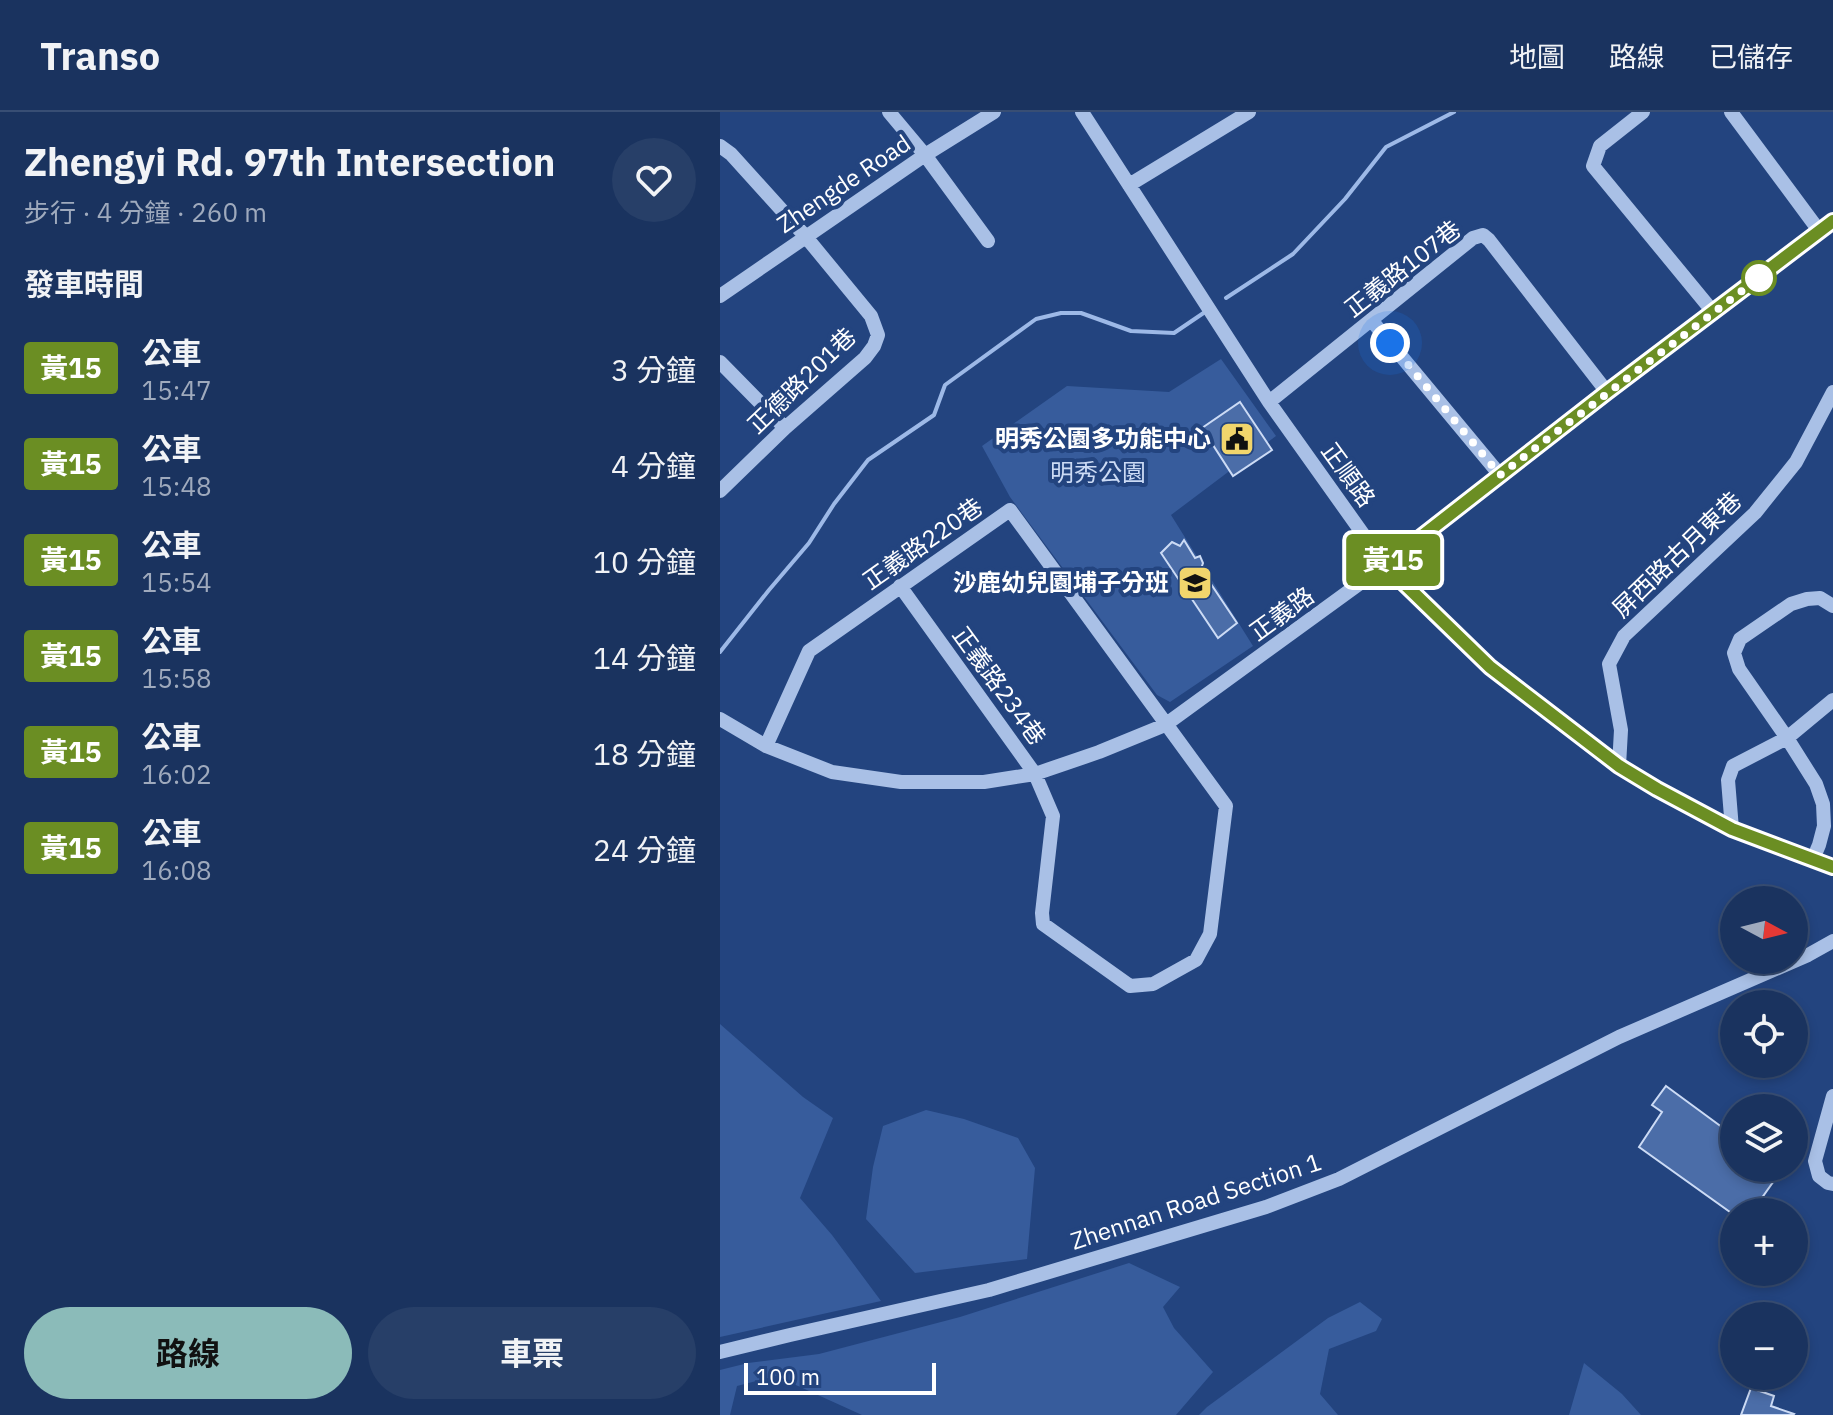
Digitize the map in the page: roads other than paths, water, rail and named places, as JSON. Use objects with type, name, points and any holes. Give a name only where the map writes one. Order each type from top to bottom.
[{"type":"street","points":[[889,112],[988,241]]},
{"type":"street","name":"Zhengde Road","points":[[720,296],[925,155],[994,112]]},
{"type":"street","name":"正順路","points":[[1082,112],[1269,402],[1385,565],[1490,667],[1619,766],[1732,829],[1833,867]]},
{"type":"street","points":[[1129,185],[1249,112]]},
{"type":"street","points":[[1643,112],[1600,146],[1593,166],[1714,313]]},
{"type":"street","points":[[1731,112],[1820,232]]},
{"type":"street","points":[[720,146],[731,154],[806,237]]},
{"type":"street","name":"正義路","points":[[720,719],[766,746],[832,772],[901,782],[984,782],[1035,774],[1165,725],[1385,565],[1833,221]]},
{"type":"street","name":"正義路107巷","points":[[1269,402],[1473,238],[1483,235],[1607,392]]},
{"type":"street","name":"正德路201巷","points":[[720,491],[785,428],[865,358],[878,335],[871,316],[806,237]]},
{"type":"street","points":[[1372,321],[1500,475]]},
{"type":"street","points":[[720,362],[785,428]]},
{"type":"street","name":"屏西路古月東巷","points":[[1619,766],[1621,730],[1609,664],[1624,636],[1755,513],[1796,462],[1833,392]]},
{"type":"street","name":"正義路220巷","points":[[766,746],[809,651],[1010,510],[1165,725]]},
{"type":"street","name":"正義路234巷","points":[[900,586],[1035,774],[1053,816],[1043,924],[1130,986],[1153,984],[1196,960],[1210,934],[1226,806],[1165,725]]},
{"type":"street","points":[[1813,859],[1824,826],[1823,804],[1816,784],[1739,669],[1734,653],[1740,639],[1791,604],[1820,598],[1833,606]]},
{"type":"street","points":[[1732,829],[1728,780],[1733,766],[1787,738],[1833,700]]},
{"type":"street","name":"Zhennan Road Section 1","points":[[720,1352],[989,1290],[1266,1207],[1339,1179],[1619,1037],[1808,955],[1833,941]]},
{"type":"street","points":[[1833,1096],[1815,1161],[1819,1176],[1833,1184]]},
{"type":"waterway","points":[[1226,298],[1293,254],[1345,199],[1386,147],[1454,112]]},
{"type":"waterway","points":[[720,652],[809,543],[868,460],[934,415],[945,385],[1036,319],[1061,313],[1081,313],[1131,331],[1174,333],[1205,312]]},
{"type":"place","name":"明秀公園多功能中心","points":[[1237,439]]},
{"type":"place","name":"沙鹿幼兒園埔子分班","points":[[1195,583]]},
{"type":"park label","name":"明秀公園","points":[[1098,473]]}]
